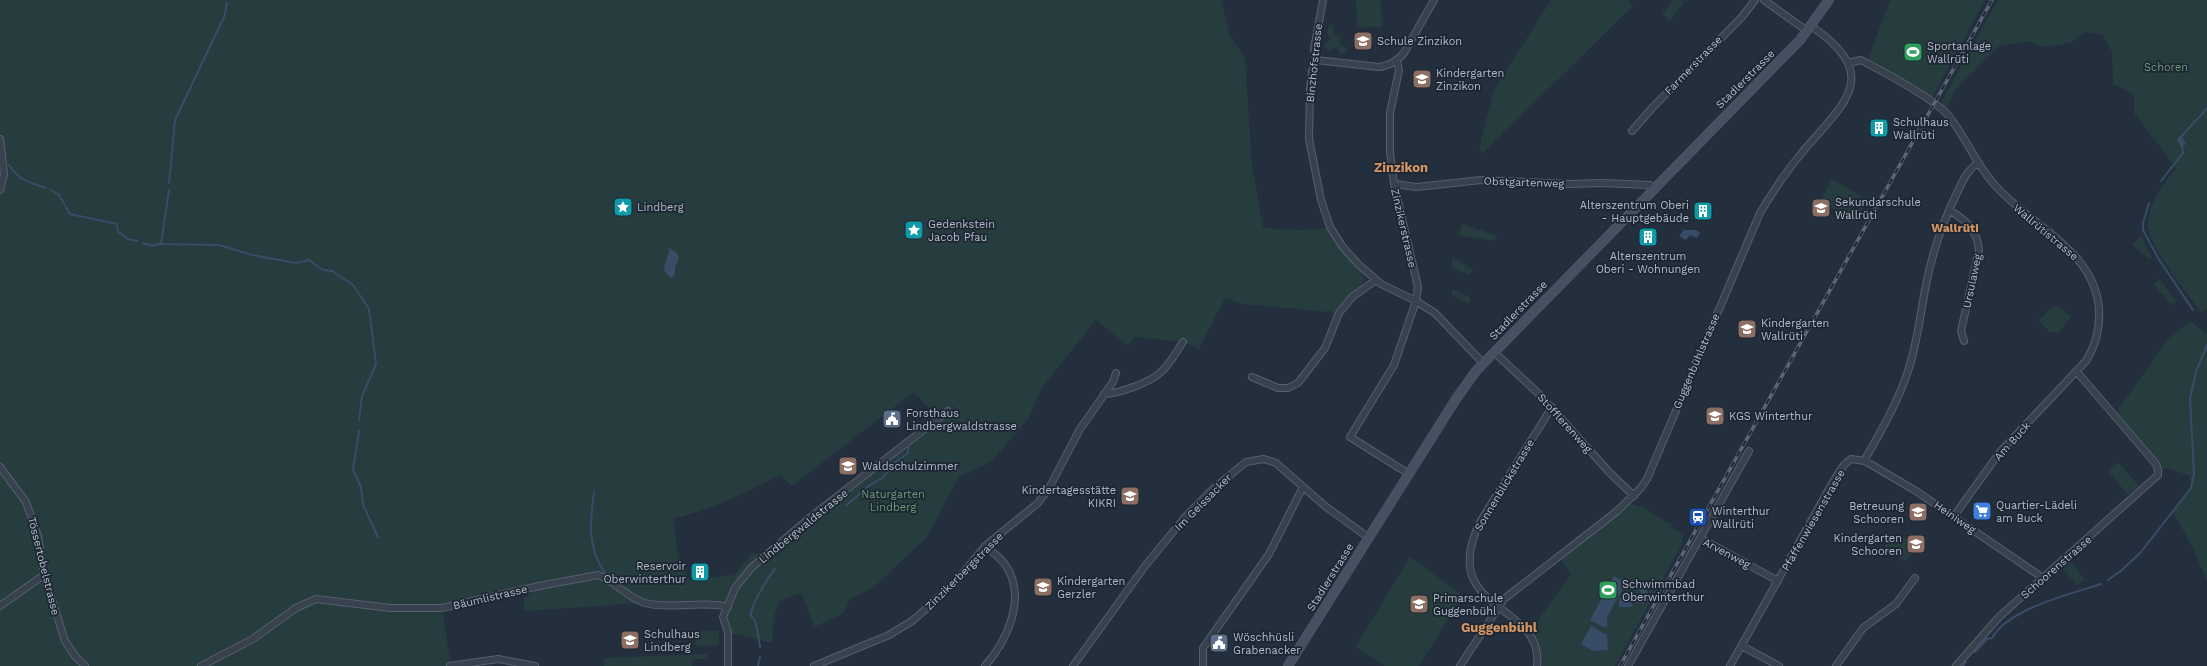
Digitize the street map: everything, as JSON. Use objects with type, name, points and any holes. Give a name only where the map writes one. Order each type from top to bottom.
[{"type":"main road","name":"Stadlerstrasse","points":[[1288,666],[1459,394],[1484,363],[1809,28],[1829,0]]},
{"type":"main road","name":"Stadlerstrasse","points":[[1819,15],[1837,0]]},
{"type":"street","name":"Binzhofstrasse","points":[[1323,0],[1314,49],[1316,60],[1312,70],[1310,90],[1309,139],[1321,200],[1330,227],[1342,246],[1376,280],[1416,300],[1435,313],[1484,363]]},
{"type":"street","points":[[1316,60],[1379,67],[1397,61],[1404,53],[1434,0]]},
{"type":"street","name":"Farmerstrasse","points":[[1632,131],[1653,107],[1742,17],[1755,0]]},
{"type":"street","name":"Guggenbühlstrasse","points":[[1460,666],[1497,607],[1508,596],[1616,512],[1634,496],[1650,475],[1760,213],[1775,187],[1791,166],[1847,99],[1851,84],[1848,62],[1837,47],[1764,0]]},
{"type":"street","name":"Wallrütistrasse","points":[[1848,62],[1861,60],[1938,105],[1951,119],[1978,163],[2011,202],[2072,252],[2089,274],[2098,298],[2099,325],[2091,353],[2077,372]]},
{"type":"street","name":"Zinzikerstrasse","points":[[1397,61],[1399,70],[1390,113],[1390,152],[1394,184],[1418,288],[1416,300],[1394,365],[1350,437],[1408,474]]},
{"type":"street","points":[[0,139],[4,174],[0,190]]},
{"type":"street","points":[[1864,460],[1892,409],[1908,370],[1932,260],[1949,210],[1970,169],[1978,163]]},
{"type":"street","name":"Obstgartenweg","points":[[1394,184],[1417,188],[1481,180],[1569,184],[1627,183],[1650,185],[1654,188]]},
{"type":"street","name":"Ursulaweg","points":[[1949,210],[1971,226],[1979,246],[1978,258],[1961,331],[1964,341]]},
{"type":"street","points":[[1252,377],[1278,388],[1288,388],[1298,383],[1325,348],[1339,314],[1352,297],[1376,280]]},
{"type":"street","points":[[1104,394],[1114,394],[1157,376],[1167,365],[1183,342]]},
{"type":"street","name":"Stofflerenweg","points":[[1494,352],[1552,407],[1609,472],[1634,496]]},
{"type":"street","name":"Schoorenstrasse","points":[[1956,666],[1992,624],[2153,481],[2159,471],[2155,462],[2077,372]]},
{"type":"street","name":"Am Buck","points":[[1954,516],[2004,447],[2077,372]]},
{"type":"street","name":"Zinzikerbergstrasse","points":[[814,666],[888,635],[912,621],[959,578],[986,546],[1038,503],[1049,488],[1080,429],[1113,382],[1116,373]]},
{"type":"street","name":"Sonnenblickstrasse","points":[[1537,666],[1537,651],[1531,634],[1520,623],[1497,607],[1480,591],[1474,581],[1471,556],[1474,537],[1480,522],[1552,407]]},
{"type":"street","name":"Lindbergwaldstrasse","points":[[728,607],[735,588],[751,568],[813,515],[948,411]]},
{"type":"street","points":[[1700,538],[1749,451]]},
{"type":"street","name":"Im Geissacker","points":[[1073,666],[1145,566],[1186,516],[1242,464],[1256,459],[1272,461],[1330,510],[1368,538]]},
{"type":"street","name":"Pfaffenwiesenstrasse","points":[[1730,666],[1839,472],[1851,459],[1864,460]]},
{"type":"street","name":"Heiniweg","points":[[1864,460],[1954,516],[2043,578]]},
{"type":"street","name":"Tössertobelstrasse","points":[[0,467],[26,502],[38,536],[44,575],[64,641],[75,656],[85,666]]},
{"type":"street","points":[[1203,666],[1202,648],[1269,554],[1303,487]]},
{"type":"street","name":"Arvenweg","points":[[1628,666],[1700,538],[1778,581]]},
{"type":"street","points":[[985,666],[1006,634],[1012,620],[1015,600],[1015,587],[1010,573],[1003,562],[986,546]]},
{"type":"street","points":[[0,606],[44,575]]},
{"type":"street","name":"Bäumlistrasse","points":[[201,666],[253,639],[296,608],[316,599],[390,608],[442,608],[539,586],[598,576],[606,578],[628,594],[645,603],[661,605],[712,603],[728,607]]},
{"type":"street","points":[[1836,666],[1863,628],[1896,604],[1914,578]]},
{"type":"street","points":[[728,607],[723,617],[728,632],[728,666]]},
{"type":"street","points":[[1742,646],[1778,666]]},
{"type":"street","points":[[450,666],[498,659],[535,666]]},
{"type":"green space","name":"Lindberg","points":[[0,0],[1221,0],[1230,36],[1245,58],[1252,164],[1263,227],[1296,230],[1330,227],[1358,264],[1365,280],[1339,313],[1244,304],[1225,298],[1199,349],[1183,342],[1135,337],[1128,346],[1096,320],[1041,389],[1029,418],[991,462],[959,477],[927,537],[874,587],[850,599],[844,613],[814,627],[802,593],[780,600],[774,616],[772,643],[728,632],[723,617],[728,607],[645,603],[523,611],[524,598],[537,590],[539,587],[442,608],[451,666],[0,666]],"holes":[[[914,392],[937,417],[961,401],[766,555],[752,553],[735,575],[689,580],[677,550],[674,518],[689,515],[716,506],[780,475],[792,486]]]},
{"type":"green space","points":[[1356,0],[1381,0],[1382,27],[1357,28]]},
{"type":"green space","points":[[1551,0],[1627,0],[1633,6],[1483,153],[1479,149],[1494,90]]},
{"type":"green space","points":[[1673,0],[1685,1],[1670,21],[1662,14]]},
{"type":"green space","name":"Sportanlage Wallrüti","points":[[1890,0],[1985,0],[1932,98],[1868,60]]},
{"type":"green space","name":"Schoren","points":[[1998,0],[2207,0],[2207,308],[2202,313],[2161,257],[2154,245],[2148,225],[2154,202],[2162,187],[2176,168],[2134,113],[2134,94],[2113,84],[2112,52],[2102,34],[2085,32],[2071,43],[2045,47],[2026,41],[1999,46],[1955,90],[1946,113],[1939,106]]},
{"type":"green space","points":[[1332,24],[1334,35],[1341,37],[1339,43],[1346,48],[1347,54],[1340,53],[1336,47],[1331,50],[1325,49],[1324,44],[1331,39],[1328,35],[1328,27]]},
{"type":"green space","points":[[1832,179],[1868,200],[1856,221],[1820,201]]},
{"type":"green space","points":[[1462,224],[1498,236],[1494,241],[1458,235]]},
{"type":"green space","points":[[2141,236],[2152,257],[2150,260],[2132,245]]},
{"type":"green space","points":[[1452,256],[1473,270],[1468,275],[1452,268]]},
{"type":"green space","points":[[2159,279],[2177,301],[2172,306],[2154,285]]},
{"type":"green space","points":[[1452,289],[1470,297],[1469,304],[1452,295]]},
{"type":"green space","points":[[2058,305],[2071,317],[2058,333],[2049,332],[2039,320],[2052,306]]},
{"type":"green space","points":[[2191,321],[2206,334],[2207,328],[2207,582],[2194,550],[2173,512],[2191,488],[2190,476],[2167,468],[2159,471],[2114,415],[2169,338]]},
{"type":"green space","points":[[2118,462],[2139,486],[2128,495],[2108,471]]},
{"type":"green space","name":"Schwimmbad Oberwinterthur","points":[[1631,504],[1642,507],[1672,525],[1671,527],[1684,535],[1682,540],[1684,541],[1615,666],[1540,666],[1539,645],[1529,628],[1535,625],[1571,574],[1561,560]]},
{"type":"green space","points":[[1899,535],[1917,545],[1906,562],[1884,548],[1891,537]]},
{"type":"green space","name":"Primarschule Guggenbühl","points":[[1410,557],[1463,595],[1419,666],[1385,666],[1355,647]]},
{"type":"green space","points":[[2070,561],[2085,579],[2077,585],[2062,568]]},
{"type":"green space","points":[[719,630],[719,645],[696,646],[695,631]]},
{"type":"green space","points":[[707,654],[707,659],[692,659],[692,666],[604,666],[603,658]]},
{"type":"water","points":[[2181,135],[2186,144],[2181,148],[2177,139]]},
{"type":"water","points":[[1684,230],[1696,230],[1700,233],[1697,238],[1690,235],[1686,240],[1679,236]]},
{"type":"water","points":[[669,248],[677,253],[679,258],[675,267],[675,275],[671,278],[664,271]]},
{"type":"water","points":[[1614,576],[1626,583],[1607,617],[1607,627],[1603,627],[1590,620]]},
{"type":"water","points":[[1622,594],[1631,594],[1632,607],[1619,607],[1619,600]]},
{"type":"water","points":[[1591,626],[1607,635],[1608,650],[1593,651],[1581,644]]},
{"type":"waterway","points":[[169,183],[175,120],[224,17],[227,3]]},
{"type":"waterway","points":[[2181,138],[2182,135],[2207,108]]},
{"type":"waterway","points":[[2161,181],[2183,153],[2182,146]]},
{"type":"waterway","points":[[9,165],[21,178],[46,188]]},
{"type":"waterway","points":[[51,190],[59,195],[70,214],[117,224],[118,232],[128,239],[137,241]]},
{"type":"waterway","points":[[161,244],[169,190]]},
{"type":"waterway","points":[[2149,203],[2143,223],[2143,230],[2158,258],[2193,310]]},
{"type":"waterway","points":[[143,243],[153,246],[157,244],[219,245],[252,255],[296,263],[309,260],[323,270],[332,271],[353,285],[369,309],[376,364],[362,396],[359,420]]},
{"type":"waterway","points":[[2108,580],[2122,570],[2141,552],[2191,488],[2194,474],[2190,398],[2196,372],[2207,345]]},
{"type":"waterway","points":[[359,431],[353,470],[361,487],[363,505],[378,537]]},
{"type":"waterway","points":[[847,505],[870,485],[884,477],[894,463],[907,454],[909,448]]},
{"type":"waterway","points":[[594,492],[591,534],[595,553],[605,573]]},
{"type":"waterway","points":[[760,647],[756,623],[751,615],[751,611],[760,591],[775,569]]},
{"type":"waterway","points":[[1636,602],[1642,602],[1643,602],[1644,602],[1645,601],[1646,597],[1645,596],[1643,594],[1642,594],[1641,591],[1644,589],[1647,593],[1646,595],[1645,596],[1644,596],[1642,598],[1641,601],[1643,603],[1648,600],[1647,597],[1646,596],[1645,594],[1643,593],[1644,589],[1646,585],[1641,584],[1639,590]]},
{"type":"waterway","points":[[1975,652],[1987,639],[1992,638],[2000,628],[2011,619],[2025,611],[2057,598],[2101,584]]},
{"type":"waterway","points":[[758,666],[760,657]]},
{"type":"waterway","points":[[1963,666],[1966,662]]},
{"type":"railway","points":[[1620,666],[1992,0]]},
{"type":"place","name":"Schule Zinzikon","points":[[1363,41]]},
{"type":"place","name":"Sportanlage Wallrüti","points":[[1913,52]]},
{"type":"place","name":"Kindergarten Zinzikon","points":[[1422,79]]},
{"type":"place","name":"Schulhaus Wallrüti","points":[[1879,128]]},
{"type":"place","name":"Lindberg","points":[[623,207]]},
{"type":"place","name":"Sekundarschule Wallrüti","points":[[1821,208]]},
{"type":"place","name":"Alterszentrum Oberi - Hauptgebäude","points":[[1703,211]]},
{"type":"place","name":"Gedenkstein Jacob Pfau","points":[[914,230]]},
{"type":"place","name":"Alterszentrum Oberi - Wohnungen","points":[[1648,237]]},
{"type":"place","name":"Kindergarten Wallrüti","points":[[1747,329]]},
{"type":"place","name":"KGS Winterthur","points":[[1715,416]]},
{"type":"place","name":"Forsthaus Lindbergwaldstrasse","points":[[892,419]]},
{"type":"place","name":"Waldschulzimmer","points":[[848,466]]},
{"type":"place","name":"Kindertagesstätte KIKRI","points":[[1130,496]]},
{"type":"place","name":"Quartier-Lädeli am Buck","points":[[1982,511]]},
{"type":"place","name":"Betreuung Schooren","points":[[1918,512]]},
{"type":"place","name":"Winterthur Wallrüti","points":[[1698,517]]},
{"type":"place","name":"Kindergarten Schooren","points":[[1916,544]]},
{"type":"place","name":"Reservoir Oberwinterthur","points":[[700,572]]},
{"type":"place","name":"Kindergarten Gerzler","points":[[1043,587]]},
{"type":"place","name":"Schwimmbad Oberwinterthur","points":[[1608,590]]},
{"type":"place","name":"Primarschule Guggenbühl","points":[[1419,604]]},
{"type":"place","name":"Schulhaus Lindberg","points":[[630,640]]},
{"type":"place","name":"Wöschhüsli Grabenacker","points":[[1219,643]]},
{"type":"district","name":"Zinzikon","points":[[1401,167]]},
{"type":"district","name":"Wallrüti","points":[[1955,228]]},
{"type":"district","name":"Guggenbühl","points":[[1499,627]]},
{"type":"park label","name":"Naturgarten Lindberg","points":[[893,500]]}]
